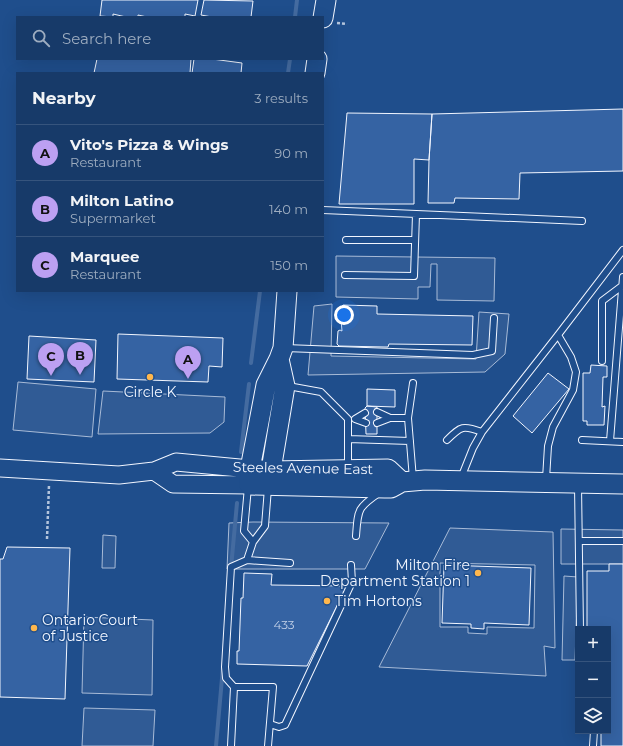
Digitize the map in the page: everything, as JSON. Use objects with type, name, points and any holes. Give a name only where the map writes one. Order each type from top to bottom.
[{"type":"main road","points":[[323,16],[326,0]]},
{"type":"main road","points":[[315,72],[317,60]]},
{"type":"main road","points":[[270,479],[285,386],[281,353],[287,292]]},
{"type":"main road","points":[[249,477],[266,385],[281,353]]},
{"type":"main road","name":"Steeles Avenue East","points":[[0,468],[119,475],[154,471],[173,484],[249,477],[400,484],[425,480],[623,484]]},
{"type":"main road","name":"Steeles Avenue East","points":[[270,479],[348,470],[388,469],[400,484]]},
{"type":"lane","points":[[324,210],[582,221]]},
{"type":"lane","points":[[346,275],[414,276],[416,214]]},
{"type":"lane","points":[[346,240],[415,240]]},
{"type":"lane","points":[[460,480],[473,448],[482,432],[623,250]]},
{"type":"lane","points":[[610,441],[623,277]]},
{"type":"lane","points":[[602,361],[602,301],[622,286]]},
{"type":"lane","points":[[281,353],[473,355],[492,351],[494,318]]},
{"type":"lane","points":[[546,482],[548,446],[553,427],[573,390],[576,372],[572,357],[558,335]]},
{"type":"lane","points":[[356,536],[358,515],[361,507],[366,501],[400,484],[410,441],[408,418],[414,384]]},
{"type":"lane","points":[[285,386],[321,392],[348,419],[355,419],[366,423]]},
{"type":"lane","points":[[377,412],[390,418]]},
{"type":"lane","points":[[355,419],[365,413]]},
{"type":"lane","points":[[377,423],[390,418],[408,418]]},
{"type":"lane","points":[[348,419],[348,470]]},
{"type":"lane","points":[[447,440],[457,430],[463,428],[469,427],[482,432]]},
{"type":"lane","points":[[348,440],[410,441]]},
{"type":"lane","points":[[582,440],[623,442]]},
{"type":"lane","points":[[249,477],[244,531],[253,542]]},
{"type":"lane","points":[[247,560],[253,542],[265,526],[270,479]]},
{"type":"lane","points":[[578,484],[580,626]]},
{"type":"lane","points":[[579,541],[623,541]]},
{"type":"lane","points":[[268,746],[273,687],[234,686],[226,678],[225,667],[231,567],[247,560],[290,563]]},
{"type":"lane","points":[[270,724],[279,727],[285,724],[352,582],[351,565]]},
{"type":"lane","points":[[231,746],[234,686]]},
{"type":"lane","points":[[593,746],[594,734]]},
{"type":"path","points":[[47,539],[49,471]]},
{"type":"shaded area","points":[[336,256],[495,258],[494,301],[437,300],[437,264],[431,264],[430,287],[418,287],[418,299],[336,297]]},
{"type":"shaded area","points":[[332,304],[331,356],[476,359],[479,312],[509,314],[505,354],[485,372],[308,375],[314,306]]},
{"type":"shaded area","points":[[18,382],[96,389],[92,437],[13,430]]},
{"type":"shaded area","points":[[103,391],[225,397],[224,422],[210,433],[98,434]]},
{"type":"shaded area","points":[[229,523],[389,523],[365,569],[227,569]]},
{"type":"shaded area","points":[[450,528],[553,532],[555,648],[544,646],[546,676],[379,667]],"holes":[[[440,563],[535,565],[534,628],[487,627],[487,634],[468,633],[468,627],[440,627]]]},
{"type":"shaded area","points":[[561,529],[623,530],[623,564],[561,564]]},
{"type":"shaded area","points":[[103,535],[116,536],[115,568],[102,568]]},
{"type":"shaded area","points":[[564,576],[578,577],[576,626],[575,626],[575,660],[562,660]]},
{"type":"shaded area","points":[[84,617],[153,620],[152,695],[82,693]]},
{"type":"shaded area","points":[[84,708],[155,710],[153,746],[82,746]]},
{"type":"building","points":[[102,0],[198,0],[195,16],[185,14],[185,16],[122,16],[113,14],[113,16],[100,16]]},
{"type":"building","points":[[204,0],[253,1],[251,16],[201,15]]},
{"type":"building","points":[[97,60],[191,60],[190,72],[94,72]]},
{"type":"building","points":[[194,60],[220,60],[242,63],[241,72],[192,72]]},
{"type":"building","points":[[623,109],[623,171],[520,173],[519,199],[455,198],[454,203],[428,203],[432,114]]},
{"type":"building","points":[[347,113],[432,114],[429,160],[414,159],[414,204],[339,204]]},
{"type":"building","points":[[343,305],[377,306],[377,314],[473,316],[472,345],[389,344],[388,347],[339,346],[337,344],[338,331],[342,331],[340,308]]},
{"type":"building","points":[[118,334],[223,338],[222,367],[209,366],[208,382],[117,379]]},
{"type":"building","points":[[29,336],[96,340],[94,382],[27,379]]},
{"type":"building","points":[[591,365],[607,366],[607,377],[603,377],[602,407],[605,406],[604,425],[587,425],[587,421],[583,421],[583,373],[590,373]]},
{"type":"building","points":[[548,373],[569,389],[532,433],[513,416]]},
{"type":"building","points":[[367,389],[395,390],[395,407],[367,406]]},
{"type":"building","points":[[367,406],[377,407],[377,434],[366,434],[365,408]]},
{"type":"building","name":"Ontario Court of Justice","points":[[7,547],[70,548],[65,699],[0,697],[0,559],[3,559]]},
{"type":"building","points":[[609,564],[623,564],[623,746],[601,746],[601,734],[611,734],[611,626],[587,626],[587,571],[609,571]]},
{"type":"building","points":[[444,565],[531,568],[529,625],[484,623],[484,629],[471,628],[471,624],[442,623]]},
{"type":"building","points":[[244,573],[272,574],[271,585],[347,586],[307,666],[237,664]]},
{"type":"waterway","points":[[295,16],[297,0]]},
{"type":"waterway","points":[[288,72],[290,60]]},
{"type":"waterway","points":[[251,363],[260,292]]},
{"type":"waterway","points":[[241,452],[249,384]]},
{"type":"waterway","points":[[231,568],[237,503]]},
{"type":"waterway","points":[[216,746],[223,667]]},
{"type":"place","name":"Milton Latino","points":[[80,375]]},
{"type":"place","name":"Marquee","points":[[51,376]]},
{"type":"place","name":"Circle K","points":[[150,377]]},
{"type":"place","name":"Vito's Pizza & Wings","points":[[188,379]]},
{"type":"place","name":"Milton Fire Department Station 1","points":[[478,573]]},
{"type":"place","name":"Tim Hortons","points":[[327,601]]},
{"type":"place","name":"Ontario Court of Justice","points":[[34,628]]}]
